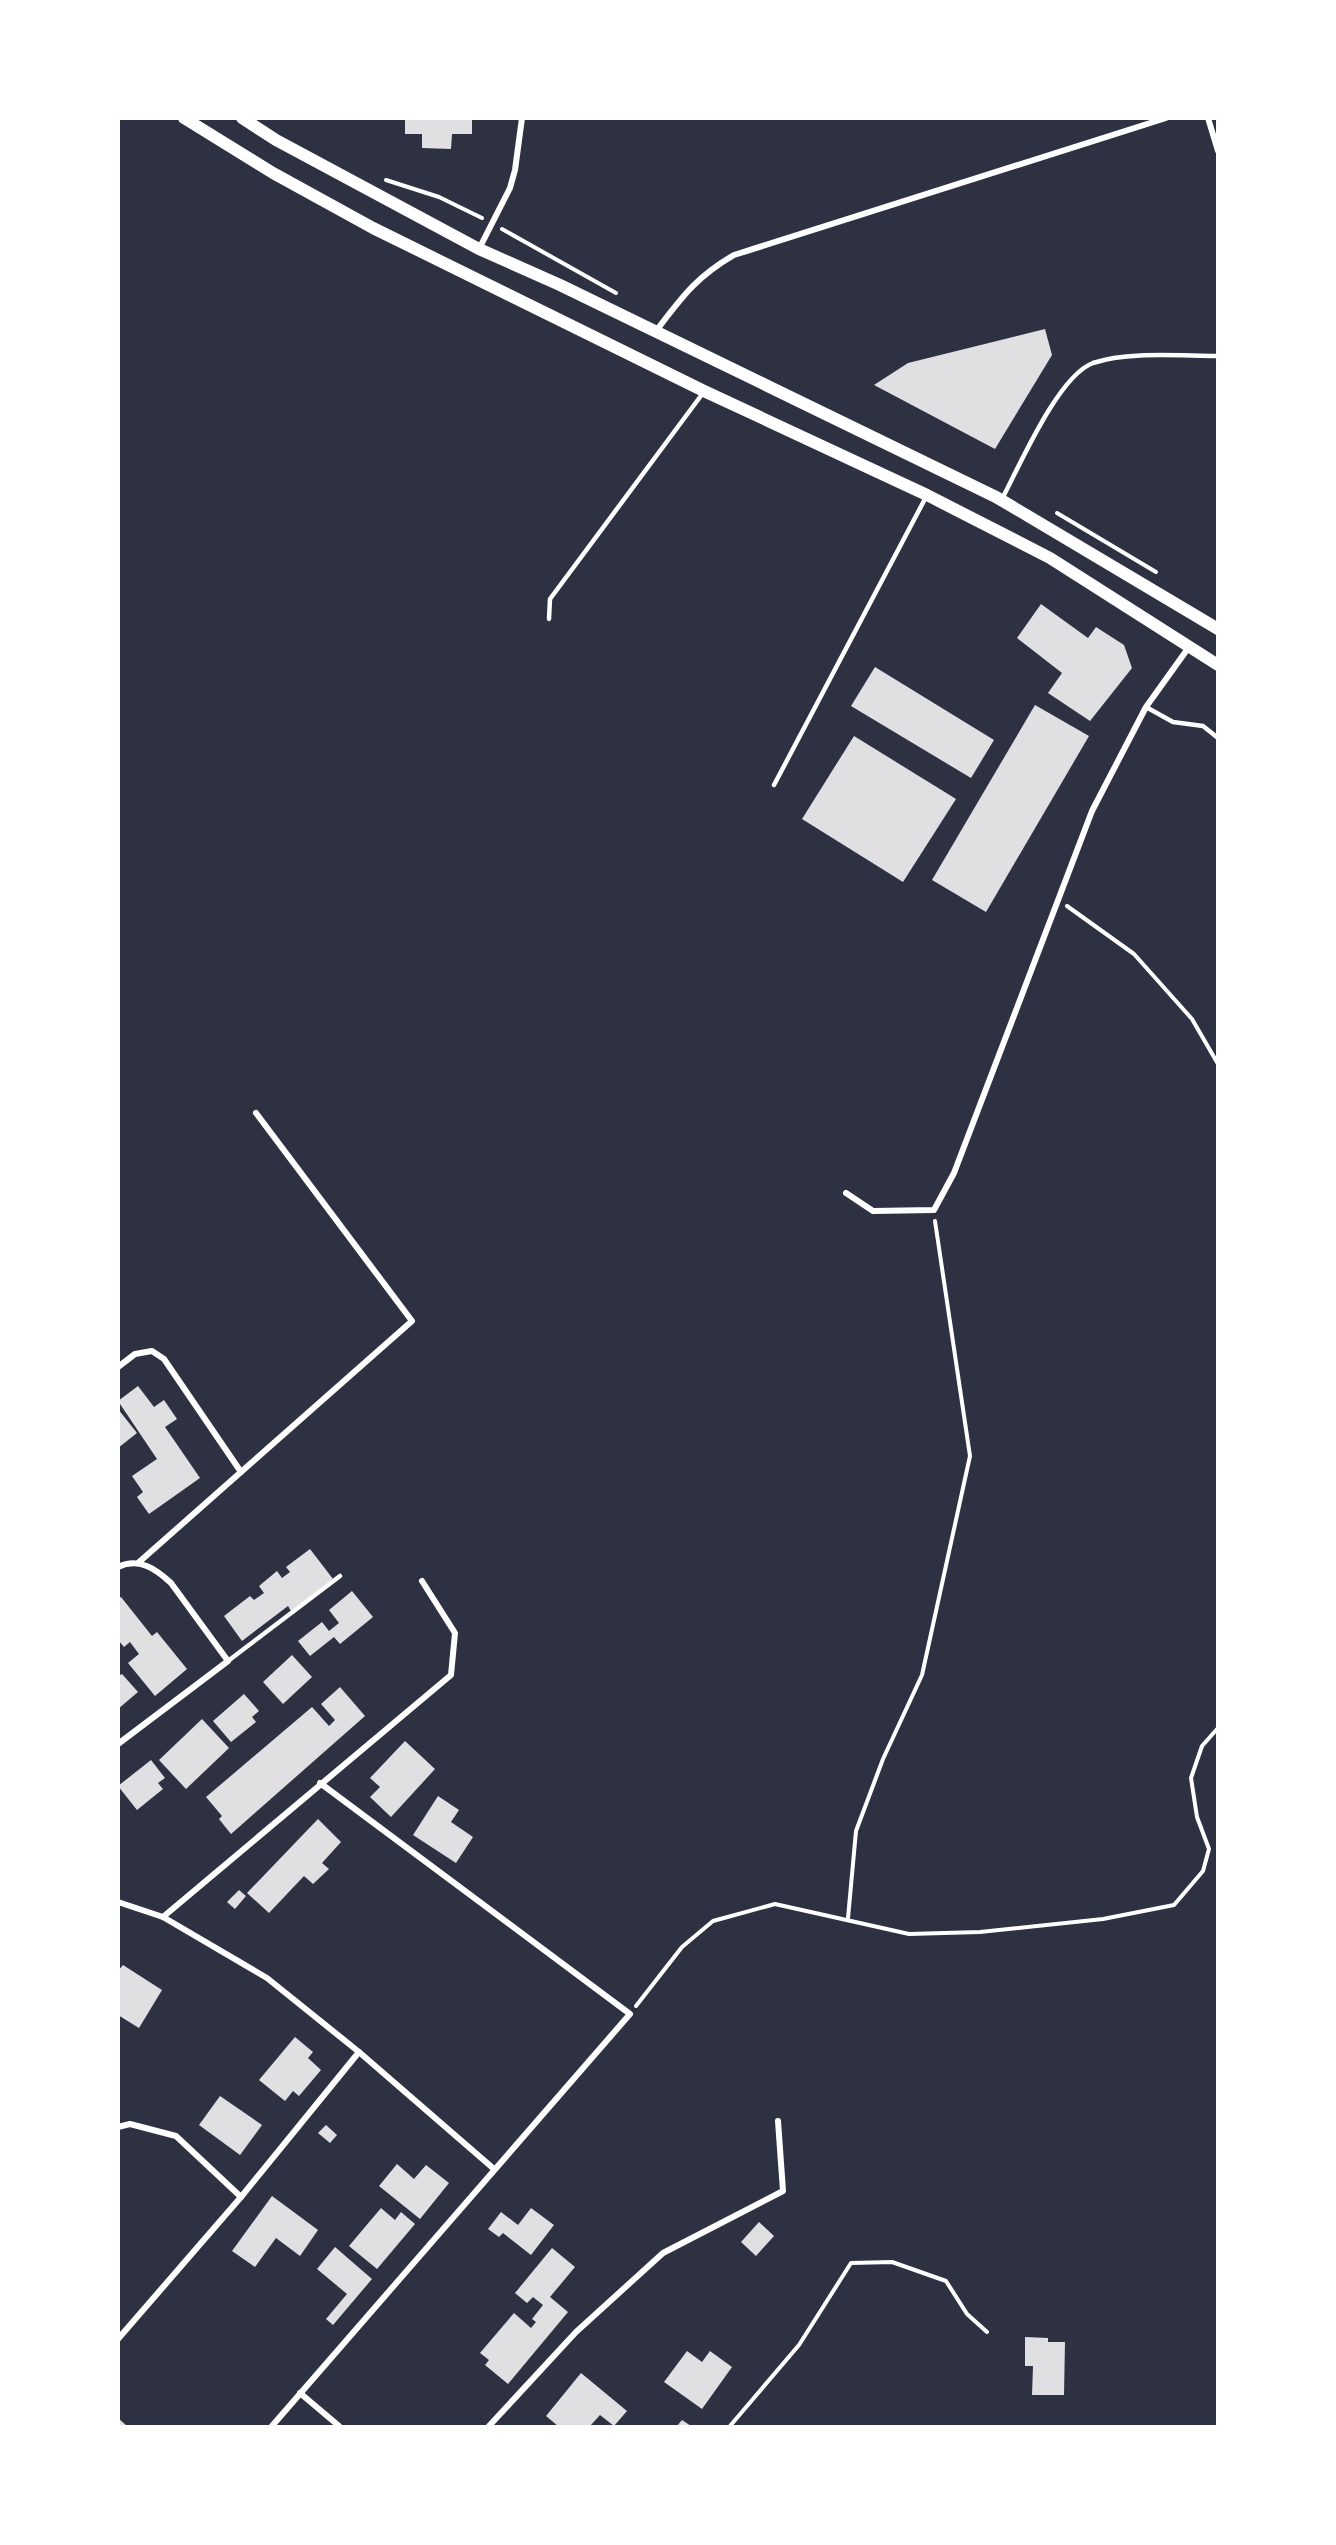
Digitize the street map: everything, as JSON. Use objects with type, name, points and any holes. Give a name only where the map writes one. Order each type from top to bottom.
[{"type":"main road","points":[[183,118],[273,173],[373,228],[704,391],[927,495],[1050,558],[1218,665]]},
{"type":"main road","points":[[242,118],[276,140],[479,249],[1002,500],[1218,628]]},
{"type":"street","points":[[479,249],[515,170],[522,118]]},
{"type":"street","points":[[656,332],[690,286],[710,269],[734,255],[1166,118]]},
{"type":"street","points":[[1208,118],[1218,151]]},
{"type":"street","points":[[846,1193],[873,1212],[934,1210],[954,1173],[1056,898],[1092,811],[1146,707],[1189,647]]},
{"type":"street","points":[[138,1563],[412,1321],[256,1113]]},
{"type":"street","points":[[118,1367],[135,1354],[152,1351],[164,1359],[241,1472]]},
{"type":"street","points":[[118,1567],[138,1563],[149,1566],[171,1583],[228,1661],[118,1744]]},
{"type":"street","points":[[163,1917],[451,1675],[455,1633],[422,1581]]},
{"type":"street","points":[[272,2427],[630,2014],[320,1783]]},
{"type":"street","points":[[118,1902],[163,1917],[267,1978],[359,2052],[494,2169]]},
{"type":"street","points":[[118,2339],[241,2197],[359,2052]]},
{"type":"street","points":[[489,2427],[576,2332],[663,2253],[783,2191],[778,2121]]},
{"type":"street","points":[[118,2127],[130,2124],[177,2136],[241,2197]]},
{"type":"street","points":[[300,2393],[339,2427]]},
{"type":"lane","points":[[1002,500],[1062,389],[1083,368],[1123,357],[1218,356]]},
{"type":"lane","points":[[549,619],[550,599],[704,391]]},
{"type":"lane","points":[[774,784],[927,495]]},
{"type":"lane","points":[[1146,707],[1173,722],[1203,726],[1218,738]]},
{"type":"lane","points":[[228,1661],[340,1576]]},
{"type":"path","points":[[378,177],[439,197],[492,224]]},
{"type":"path","points":[[1056,898],[1134,954],[1192,1019],[1218,1064]]},
{"type":"path","points":[[848,1918],[849,1884],[856,1831],[883,1759],[922,1675],[970,1456],[934,1210]]},
{"type":"path","points":[[630,2014],[682,1947],[713,1921],[775,1904],[848,1918],[909,1934],[980,1932],[1103,1919],[1174,1905],[1203,1871],[1209,1849],[1197,1817],[1191,1778],[1202,1746],[1218,1728]]},
{"type":"path","points":[[730,2427],[799,2345],[852,2263],[892,2262],[946,2281],[967,2314],[987,2332]]},
{"type":"building","points":[[405,118],[472,118],[472,134],[452,134],[451,149],[422,148],[422,134],[405,134]]},
{"type":"building","points":[[1045,329],[1052,355],[995,449],[874,385],[908,363]]},
{"type":"building","points":[[1041,604],[1088,638],[1096,627],[1124,645],[1132,668],[1090,721],[1048,693],[1062,673],[1017,638]]},
{"type":"building","points":[[875,667],[994,740],[971,778],[851,706]]},
{"type":"building","points":[[1035,705],[1089,736],[986,912],[932,880]]},
{"type":"building","points":[[854,736],[956,799],[903,882],[802,819]]},
{"type":"building","points":[[138,1386],[154,1407],[164,1400],[177,1419],[165,1427],[200,1478],[149,1514],[137,1497],[143,1492],[132,1476],[157,1459],[118,1401]]},
{"type":"building","points":[[118,1409],[137,1433],[118,1448]]},
{"type":"building","points":[[310,1549],[333,1579],[291,1611],[288,1606],[242,1641],[224,1616],[250,1596],[254,1600],[264,1593],[259,1586],[277,1571],[282,1578],[290,1572],[286,1567]]},
{"type":"building","points":[[352,1591],[373,1617],[340,1644],[334,1637],[310,1656],[298,1641],[322,1622],[329,1631],[339,1623],[329,1610]]},
{"type":"building","points":[[121,1597],[152,1636],[157,1632],[187,1669],[155,1696],[128,1663],[139,1654],[130,1642],[124,1647],[118,1640],[118,1599]]},
{"type":"building","points":[[292,1655],[312,1677],[283,1704],[263,1682]]},
{"type":"building","points":[[122,1674],[138,1692],[118,1709],[118,1676]]},
{"type":"building","points":[[340,1687],[365,1716],[231,1834],[219,1819],[222,1816],[206,1797],[312,1707],[329,1726],[335,1720],[321,1704]]},
{"type":"building","points":[[244,1694],[259,1711],[252,1717],[256,1722],[231,1742],[213,1721]]},
{"type":"building","points":[[202,1719],[229,1748],[186,1789],[159,1760]]},
{"type":"building","points":[[405,1741],[435,1769],[391,1817],[370,1797],[380,1787],[370,1778]]},
{"type":"building","points":[[151,1760],[165,1778],[158,1783],[163,1789],[137,1810],[118,1786]]},
{"type":"building","points":[[438,1796],[459,1810],[451,1822],[473,1837],[456,1863],[413,1835]]},
{"type":"building","points":[[318,1819],[341,1842],[322,1863],[329,1869],[313,1884],[304,1876],[269,1913],[247,1893]]},
{"type":"building","points":[[239,1890],[246,1896],[235,1909],[227,1902]]},
{"type":"building","points":[[123,1965],[162,1990],[139,2028],[118,2015],[118,1971]]},
{"type":"building","points":[[295,2037],[313,2052],[308,2058],[321,2070],[299,2096],[293,2091],[285,2101],[259,2080]]},
{"type":"building","points":[[220,2096],[262,2125],[240,2155],[199,2125]]},
{"type":"building","points":[[326,2125],[337,2135],[330,2143],[318,2133]]},
{"type":"building","points":[[397,2164],[414,2179],[426,2165],[449,2183],[420,2219],[379,2186]]},
{"type":"building","points":[[272,2196],[318,2230],[300,2256],[276,2238],[255,2267],[232,2251]]},
{"type":"building","points":[[381,2208],[395,2220],[401,2212],[415,2224],[377,2269],[349,2246]]},
{"type":"building","points":[[531,2208],[554,2225],[531,2255],[503,2233],[499,2237],[488,2229],[501,2212],[518,2225]]},
{"type":"building","points":[[759,2222],[774,2236],[756,2256],[741,2242]]},
{"type":"building","points":[[335,2247],[372,2279],[333,2325],[326,2319],[347,2294],[317,2269]]},
{"type":"building","points":[[552,2248],[575,2267],[550,2297],[568,2312],[508,2384],[485,2365],[489,2360],[480,2353],[514,2313],[531,2328],[536,2322],[532,2319],[543,2305],[533,2297],[527,2303],[515,2293]]},
{"type":"building","points":[[1025,2337],[1048,2338],[1048,2342],[1065,2342],[1064,2395],[1032,2395],[1033,2366],[1025,2366]]},
{"type":"building","points":[[687,2351],[702,2362],[710,2351],[732,2367],[702,2409],[664,2382]]},
{"type":"building","points":[[581,2373],[627,2411],[614,2426],[600,2415],[590,2426],[558,2426],[546,2416]]},
{"type":"building","points":[[118,2418],[127,2426],[118,2426]]},
{"type":"building","points":[[682,2420],[691,2426],[677,2426]]}]
